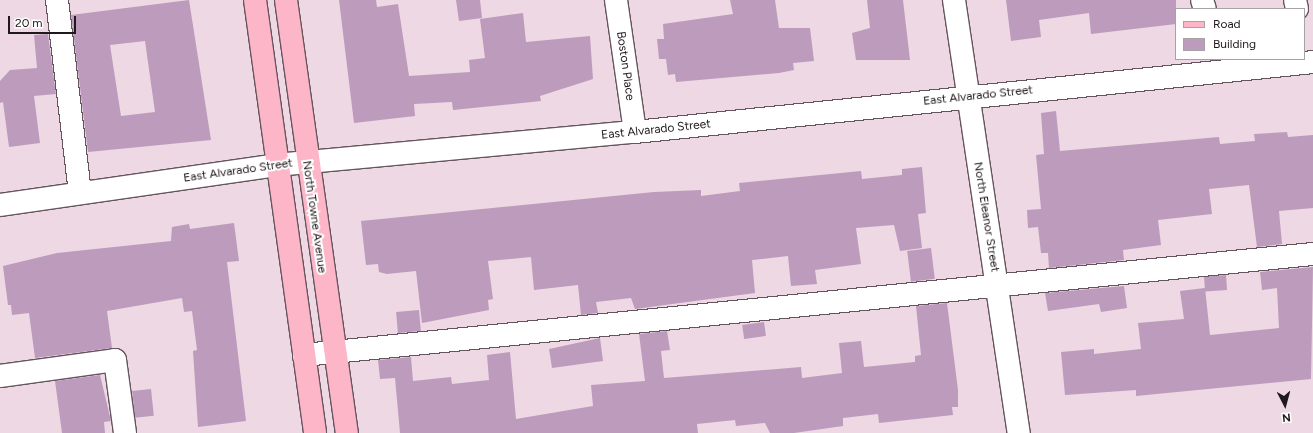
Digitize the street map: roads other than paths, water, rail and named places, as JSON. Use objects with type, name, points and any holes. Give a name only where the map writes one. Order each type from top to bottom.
[{"type":"main road","points":[[255,0],[276,165],[314,433]]},
{"type":"main road","name":"North Towne Avenue","points":[[286,0],[306,162],[347,433]]},
{"type":"street","points":[[57,0],[80,193]]},
{"type":"street","name":"Boston Place","points":[[616,0],[635,132]]},
{"type":"street","name":"North Eleanor Street","points":[[954,0],[967,98],[1019,433]]},
{"type":"street","name":"East Alvarado Street","points":[[0,205],[276,165],[635,132],[967,98],[1213,66],[1306,62]]},
{"type":"street","points":[[304,355],[1313,254]]},
{"type":"street","points":[[0,376],[115,360],[125,433]]}]
